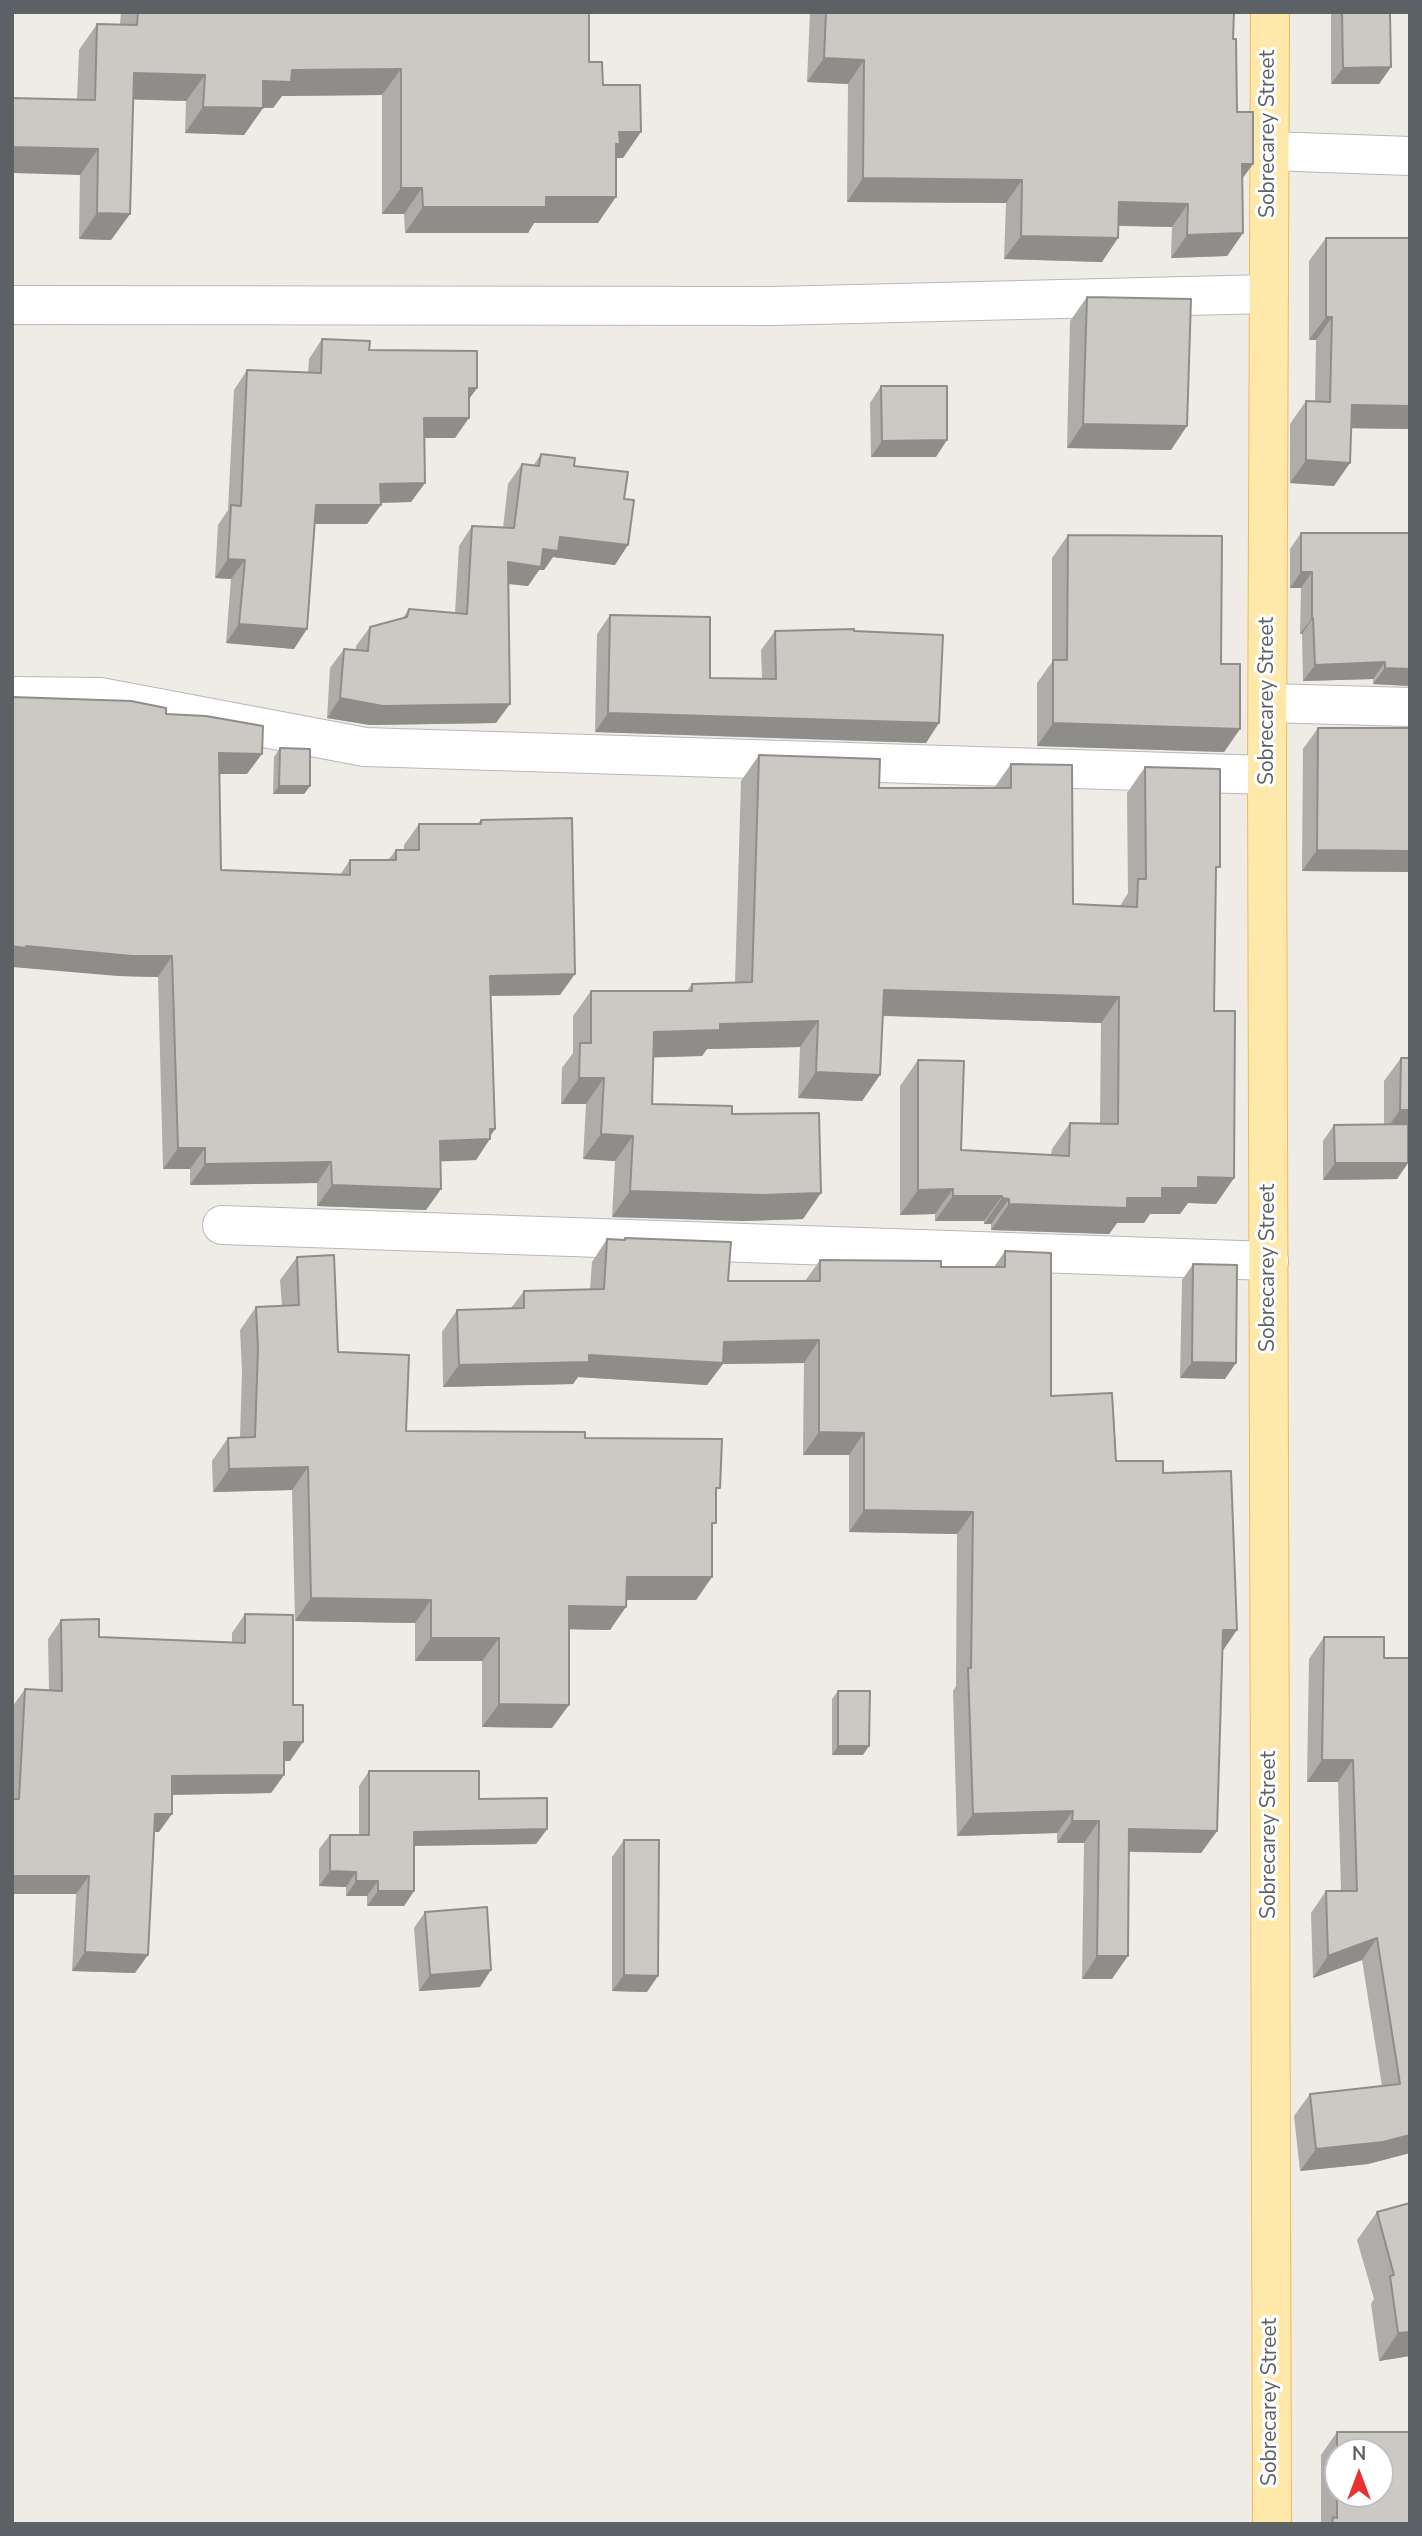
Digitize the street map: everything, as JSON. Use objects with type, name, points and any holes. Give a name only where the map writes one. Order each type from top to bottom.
[{"type":"main road","name":"Sobrecarey Street","points":[[1270,12],[1267,775],[1272,2524]]},
{"type":"street","points":[[1269,151],[1410,156]]},
{"type":"street","points":[[12,305],[773,306],[1269,294]]},
{"type":"street","points":[[12,696],[100,697],[365,747],[1267,775]]},
{"type":"street","points":[[1268,703],[1410,708]]},
{"type":"street","points":[[222,1225],[1269,1261]]},
{"type":"building","points":[[138,12],[589,12],[589,62],[602,62],[603,85],[640,85],[641,132],[619,132],[620,144],[616,144],[616,197],[546,197],[546,207],[423,207],[422,188],[401,188],[401,69],[292,70],[291,82],[263,81],[263,108],[203,107],[205,75],[134,73],[130,214],[97,213],[98,149],[12,147],[12,98],[95,100],[97,24],[137,25]]},
{"type":"building","points":[[826,12],[1234,12],[1237,112],[1253,112],[1253,164],[1242,164],[1243,233],[1187,235],[1188,204],[1119,202],[1118,238],[1021,236],[1022,180],[863,178],[864,60],[824,58]]},
{"type":"building","points":[[1342,12],[1390,12],[1391,67],[1343,68]]},
{"type":"building","points":[[1326,238],[1410,238],[1410,406],[1352,405],[1350,463],[1306,460],[1306,401],[1330,402],[1332,317],[1326,317]]},
{"type":"building","points":[[1087,297],[1191,299],[1187,426],[1083,424]]},
{"type":"building","points":[[322,339],[370,341],[369,350],[477,351],[477,388],[469,388],[469,418],[424,418],[425,483],[380,484],[381,505],[316,505],[307,629],[239,624],[245,560],[228,559],[231,505],[241,506],[247,370],[321,373]]},
{"type":"building","points":[[881,386],[947,386],[947,440],[882,441]]},
{"type":"building","points":[[541,454],[575,458],[574,466],[628,472],[624,499],[634,500],[628,545],[560,537],[558,551],[543,549],[541,567],[508,562],[510,704],[383,706],[340,698],[344,649],[368,651],[370,627],[407,617],[409,609],[467,614],[472,526],[514,528],[522,464],[539,466]]},
{"type":"building","points":[[1301,533],[1410,533],[1410,669],[1385,668],[1385,662],[1315,665],[1312,572],[1301,572]]},
{"type":"building","points":[[1068,535],[1222,536],[1221,664],[1240,664],[1240,729],[1053,723],[1053,660],[1067,660]]},
{"type":"building","points":[[610,615],[710,617],[710,678],[776,679],[775,631],[854,629],[943,635],[939,723],[608,713]]},
{"type":"building","points":[[12,697],[131,701],[166,708],[166,714],[206,716],[263,726],[262,754],[219,753],[221,870],[350,875],[350,860],[396,860],[396,850],[419,850],[419,824],[481,824],[481,820],[572,818],[575,974],[490,976],[495,1129],[490,1129],[490,1139],[440,1141],[441,1189],[332,1185],[331,1162],[205,1164],[205,1148],[178,1148],[172,956],[132,956],[12,946]]},
{"type":"building","points":[[1318,728],[1410,728],[1410,851],[1317,850]]},
{"type":"building","points":[[280,748],[310,749],[310,786],[279,786]]},
{"type":"building","points":[[759,755],[880,759],[879,788],[1011,788],[1011,764],[1072,765],[1073,904],[1137,907],[1138,879],[1146,879],[1145,767],[1220,769],[1220,867],[1216,867],[1214,1011],[1235,1011],[1234,1178],[1198,1177],[1198,1188],[1162,1188],[1162,1198],[1127,1198],[1127,1208],[1009,1204],[1009,1199],[1002,1196],[953,1196],[953,1189],[918,1190],[918,1060],[964,1061],[961,1150],[1069,1156],[1070,1123],[1118,1124],[1119,997],[884,990],[880,1075],[816,1072],[818,1021],[720,1024],[720,1030],[654,1032],[652,1104],[732,1106],[732,1114],[819,1113],[821,1193],[762,1195],[630,1191],[633,1136],[601,1134],[604,1078],[579,1078],[580,1043],[591,1043],[591,991],[692,991],[692,984],[752,982]]},
{"type":"building","points":[[1401,1058],[1410,1058],[1410,1110],[1400,1110]]},
{"type":"building","points":[[1408,1124],[1408,1163],[1335,1163],[1334,1125]]},
{"type":"building","points":[[607,1239],[731,1242],[728,1281],[820,1281],[820,1260],[941,1261],[941,1267],[1005,1267],[1005,1251],[1051,1253],[1051,1396],[1112,1393],[1116,1461],[1163,1461],[1163,1473],[1231,1471],[1237,1630],[1223,1630],[1217,1831],[1129,1829],[1128,1956],[1097,1956],[1099,1821],[1072,1821],[1073,1811],[973,1814],[968,1668],[971,1668],[973,1512],[864,1510],[864,1433],[819,1432],[819,1340],[724,1342],[723,1363],[589,1355],[589,1362],[459,1365],[457,1310],[524,1308],[524,1291],[604,1289]]},
{"type":"building","points":[[334,1255],[338,1352],[409,1355],[406,1431],[585,1432],[585,1438],[722,1439],[720,1488],[716,1488],[716,1523],[712,1523],[712,1577],[627,1577],[626,1607],[569,1606],[569,1705],[499,1704],[499,1638],[431,1638],[431,1600],[311,1598],[308,1467],[229,1469],[228,1438],[255,1437],[258,1348],[256,1307],[299,1305],[297,1257]]},
{"type":"building","points":[[1193,1264],[1237,1265],[1236,1363],[1192,1362]]},
{"type":"building","points":[[245,1614],[293,1615],[293,1705],[303,1705],[303,1742],[284,1742],[284,1775],[172,1776],[172,1814],[155,1814],[148,1955],[85,1952],[89,1876],[12,1876],[12,1799],[19,1799],[25,1689],[62,1691],[61,1620],[99,1619],[99,1637],[245,1643]]},
{"type":"building","points":[[1324,1637],[1384,1637],[1384,1658],[1410,1658],[1410,2135],[1383,2142],[1316,2149],[1310,2094],[1400,2084],[1377,1938],[1328,1956],[1326,1891],[1357,1891],[1353,1760],[1322,1760]]},
{"type":"building","points":[[838,1691],[870,1691],[869,1746],[838,1746]]},
{"type":"building","points":[[369,1771],[479,1771],[479,1799],[547,1798],[547,1829],[414,1832],[414,1891],[378,1891],[378,1881],[356,1881],[356,1872],[330,1871],[330,1835],[369,1835]]},
{"type":"building","points":[[624,1840],[659,1840],[658,1976],[624,1975]]},
{"type":"building","points":[[487,1907],[491,1970],[430,1975],[425,1912]]},
{"type":"building","points":[[1410,2203],[1410,2332],[1398,2333],[1390,2276],[1394,2275],[1377,2212]]},
{"type":"building","points":[[1337,2432],[1410,2432],[1410,2524],[1332,2524],[1333,2517],[1337,2518],[1337,2508],[1394,2508],[1394,2438],[1337,2438]]}]
